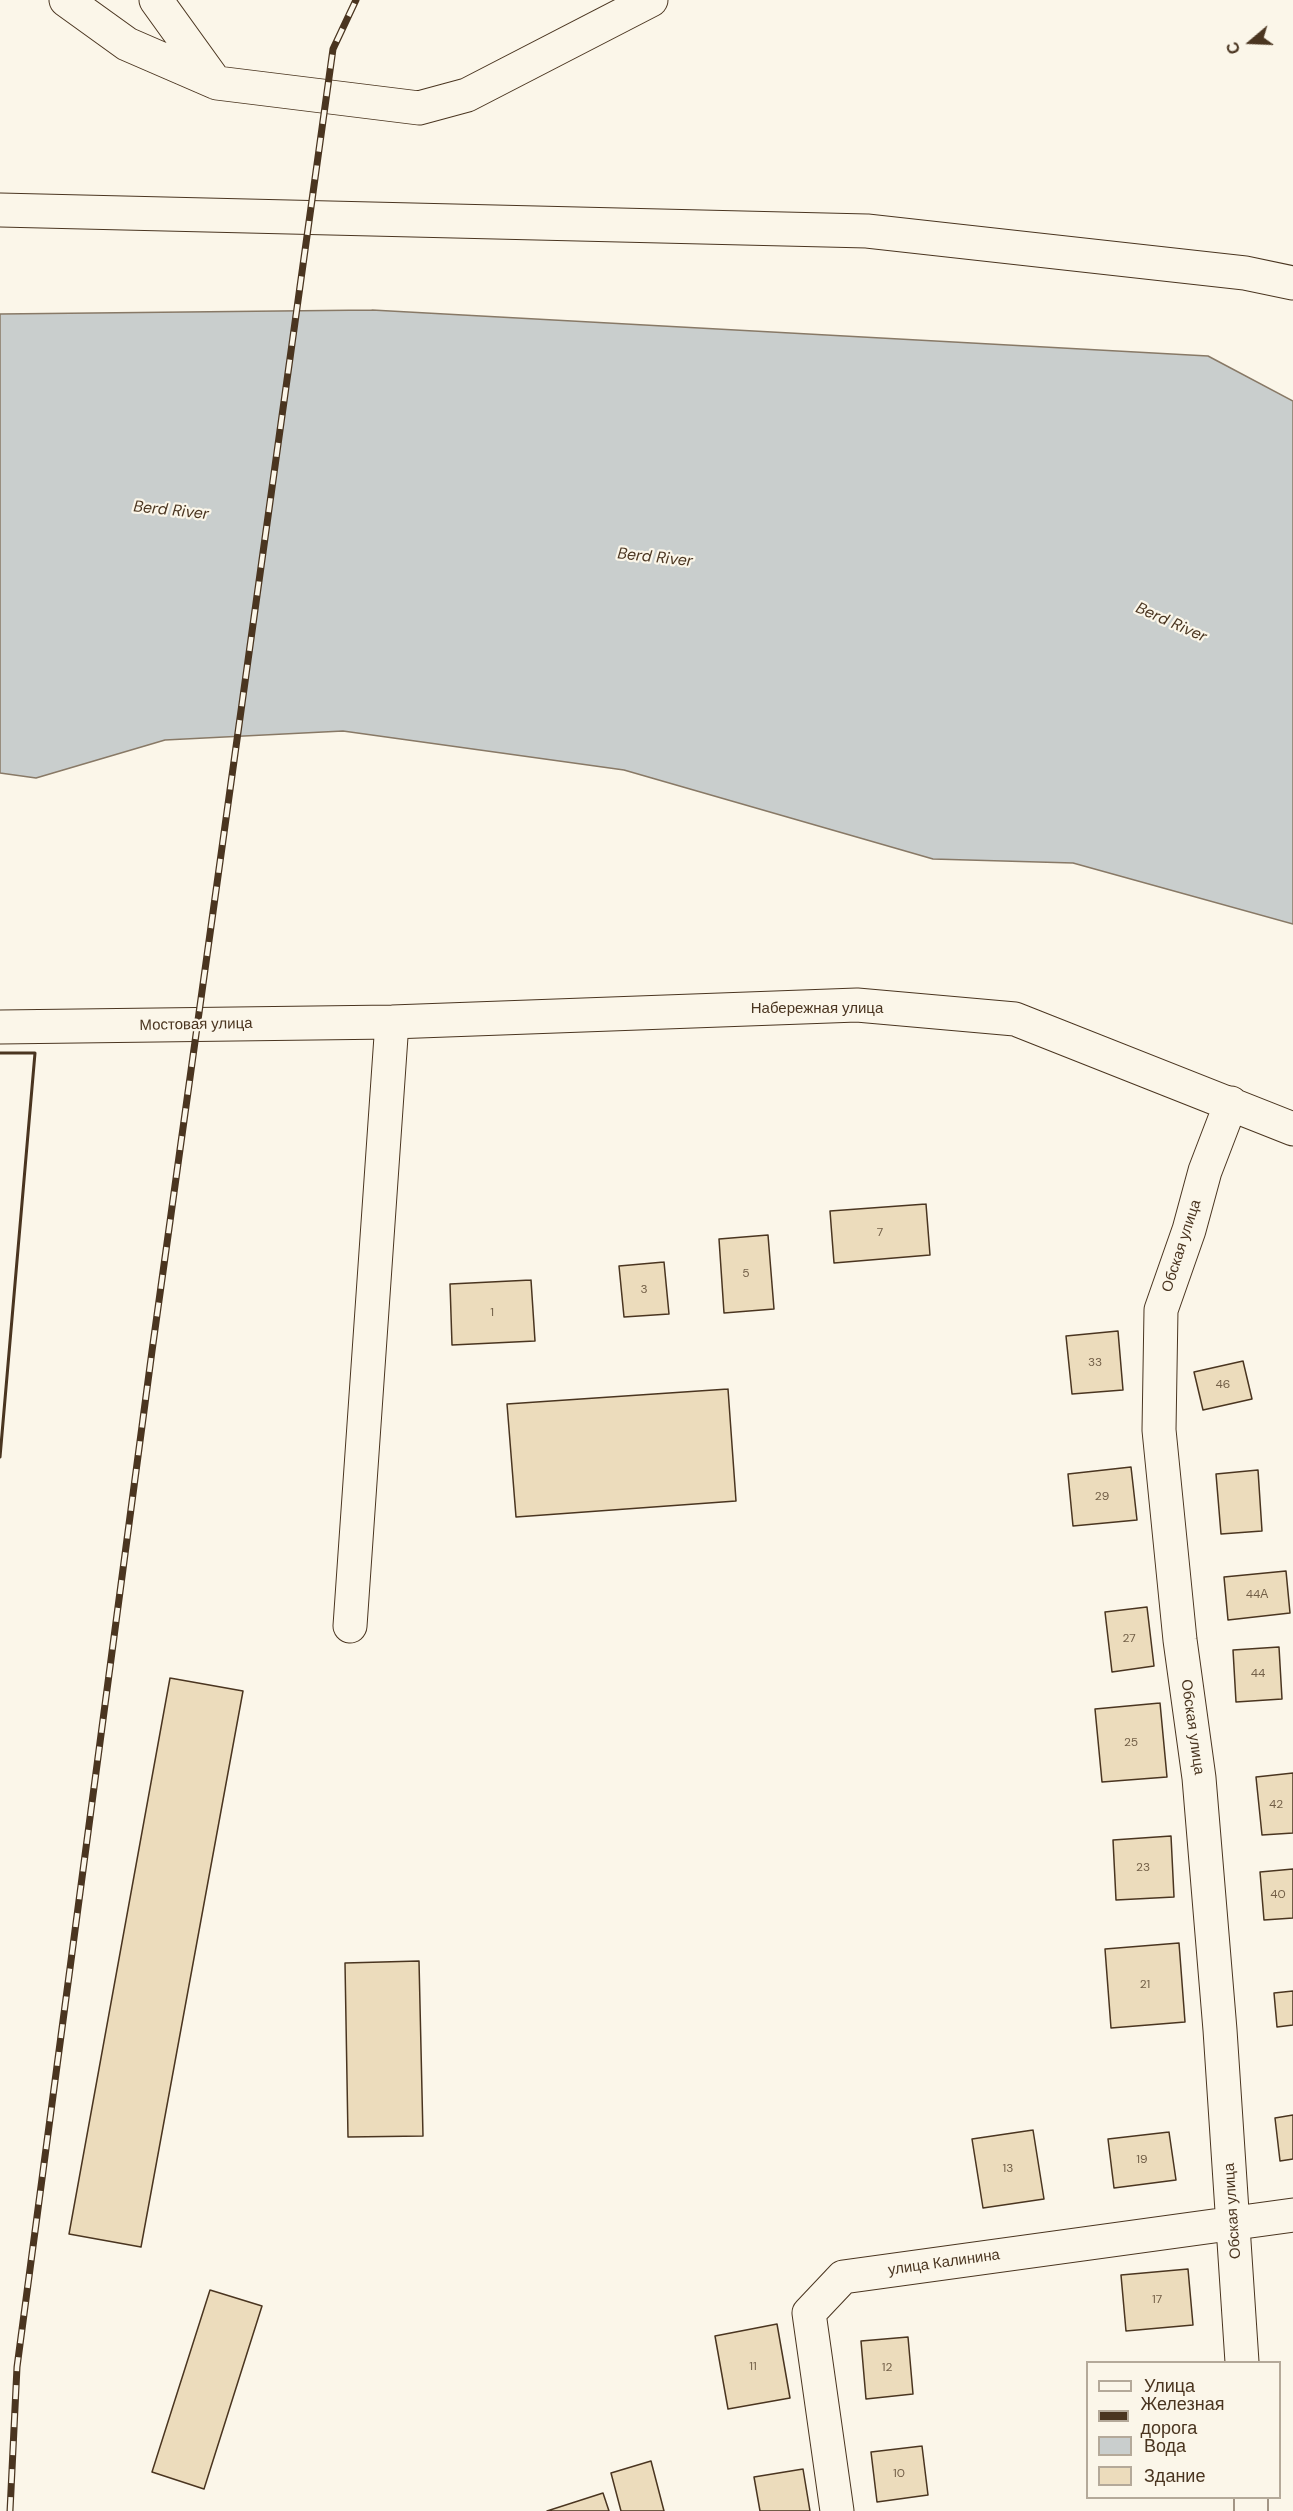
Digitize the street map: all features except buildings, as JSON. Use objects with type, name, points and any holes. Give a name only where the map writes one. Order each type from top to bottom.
[{"type":"street","points":[[66,0],[127,45],[217,83],[419,108],[467,95],[651,0]]},
{"type":"street","points":[[156,0],[217,83]]},
{"type":"street","points":[[0,210],[867,231],[1245,273],[1293,283]]},
{"type":"street","name":"Набережная улица","points":[[392,1022],[857,1005],[1016,1019],[1293,1129]]},
{"type":"street","points":[[350,1626],[392,1022]]},
{"type":"street","name":"Мостовая улица","points":[[0,1027],[392,1022]]},
{"type":"street","name":"Обская улица","points":[[1231,1103],[1205,1171],[1189,1230],[1161,1310],[1159,1430],[1180,1640],[1199,1778],[1234,2222],[1242,2361]]},
{"type":"street","name":"улица Калинина","points":[[837,2511],[809,2313],[843,2277],[1293,2215]]},
{"type":"water","name":"Berd River","points":[[372,310],[1208,356],[1293,401],[1293,924],[1073,863],[933,859],[624,770],[343,731],[165,740],[36,778],[0,773],[0,314]]},
{"type":"railway","points":[[10,2511],[17,2367],[152,1351],[333,49],[356,0]]},
{"type":"wall","points":[[0,1053],[35,1053],[0,1457]]}]
